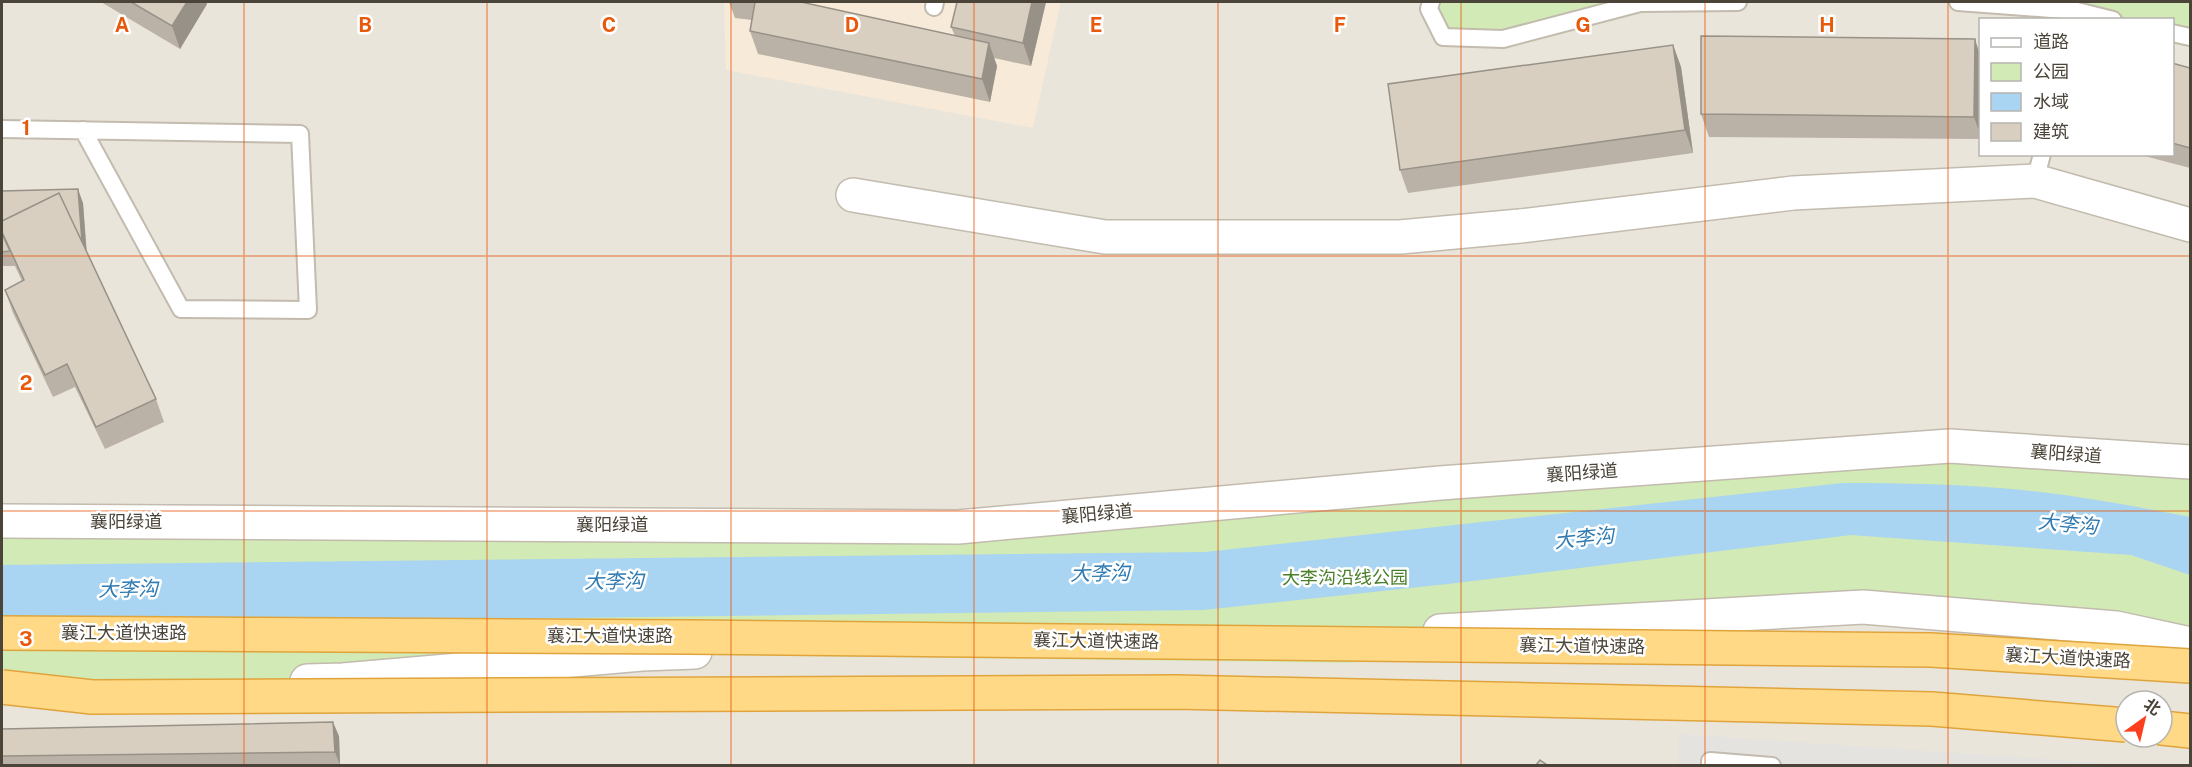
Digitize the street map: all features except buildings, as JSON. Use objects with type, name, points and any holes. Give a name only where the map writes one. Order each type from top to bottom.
[{"type":"highway","name":"襄江大道快速路","points":[[2,633],[687,637],[1931,650],[2190,666]]},
{"type":"highway","points":[[2,688],[92,697]]},
{"type":"highway","points":[[2,701],[92,697],[1176,692],[1932,709],[2114,724]]},
{"type":"highway","points":[[2174,729],[2190,731]]},
{"type":"street","points":[[853,195],[1105,237],[1400,237],[1520,226],[1793,193],[2039,168],[2190,225]]},
{"type":"street","name":"襄阳绿道","points":[[2,521],[958,527],[1440,483],[1950,447],[2190,462]]},
{"type":"street","points":[[2,688],[343,680],[642,654],[1347,636],[1863,607],[2116,628],[2190,645]]},
{"type":"lane","points":[[1431,2],[1429,9],[1443,37],[1503,39],[1640,3],[1738,2]]},
{"type":"lane","points":[[1958,2],[2077,11],[2105,18]]},
{"type":"lane","points":[[2174,33],[2190,37]]},
{"type":"lane","points":[[2,129],[83,130],[300,134],[308,310],[181,309],[83,130]]},
{"type":"lane","points":[[1710,765],[1710,761],[1773,765]]},
{"type":"shaded area","points":[[2,2],[2190,2],[2190,765],[2,765]]},
{"type":"shaded area","points":[[724,2],[1061,2],[1033,128],[726,70]]},
{"type":"shaded area","points":[[1679,734],[2134,765],[1678,766]]},
{"type":"green space","points":[[1431,2],[1738,2],[1640,3],[1503,39],[1443,37]]},
{"type":"green space","points":[[1958,2],[2190,2],[2190,37],[2174,33],[2174,18],[2104,18]]},
{"type":"green space","name":"大李沟沿线公园","points":[[1950,446],[2190,462],[2190,644],[1863,607],[1350,663],[642,654],[343,680],[2,689],[2,521],[958,527]]},
{"type":"water","name":"大李沟","points":[[1843,483],[1933,484],[2022,490],[2065,495],[2190,517],[2190,575],[2131,555],[1851,535],[1448,584],[1203,610],[2,625],[2,565],[1205,552]]}]
